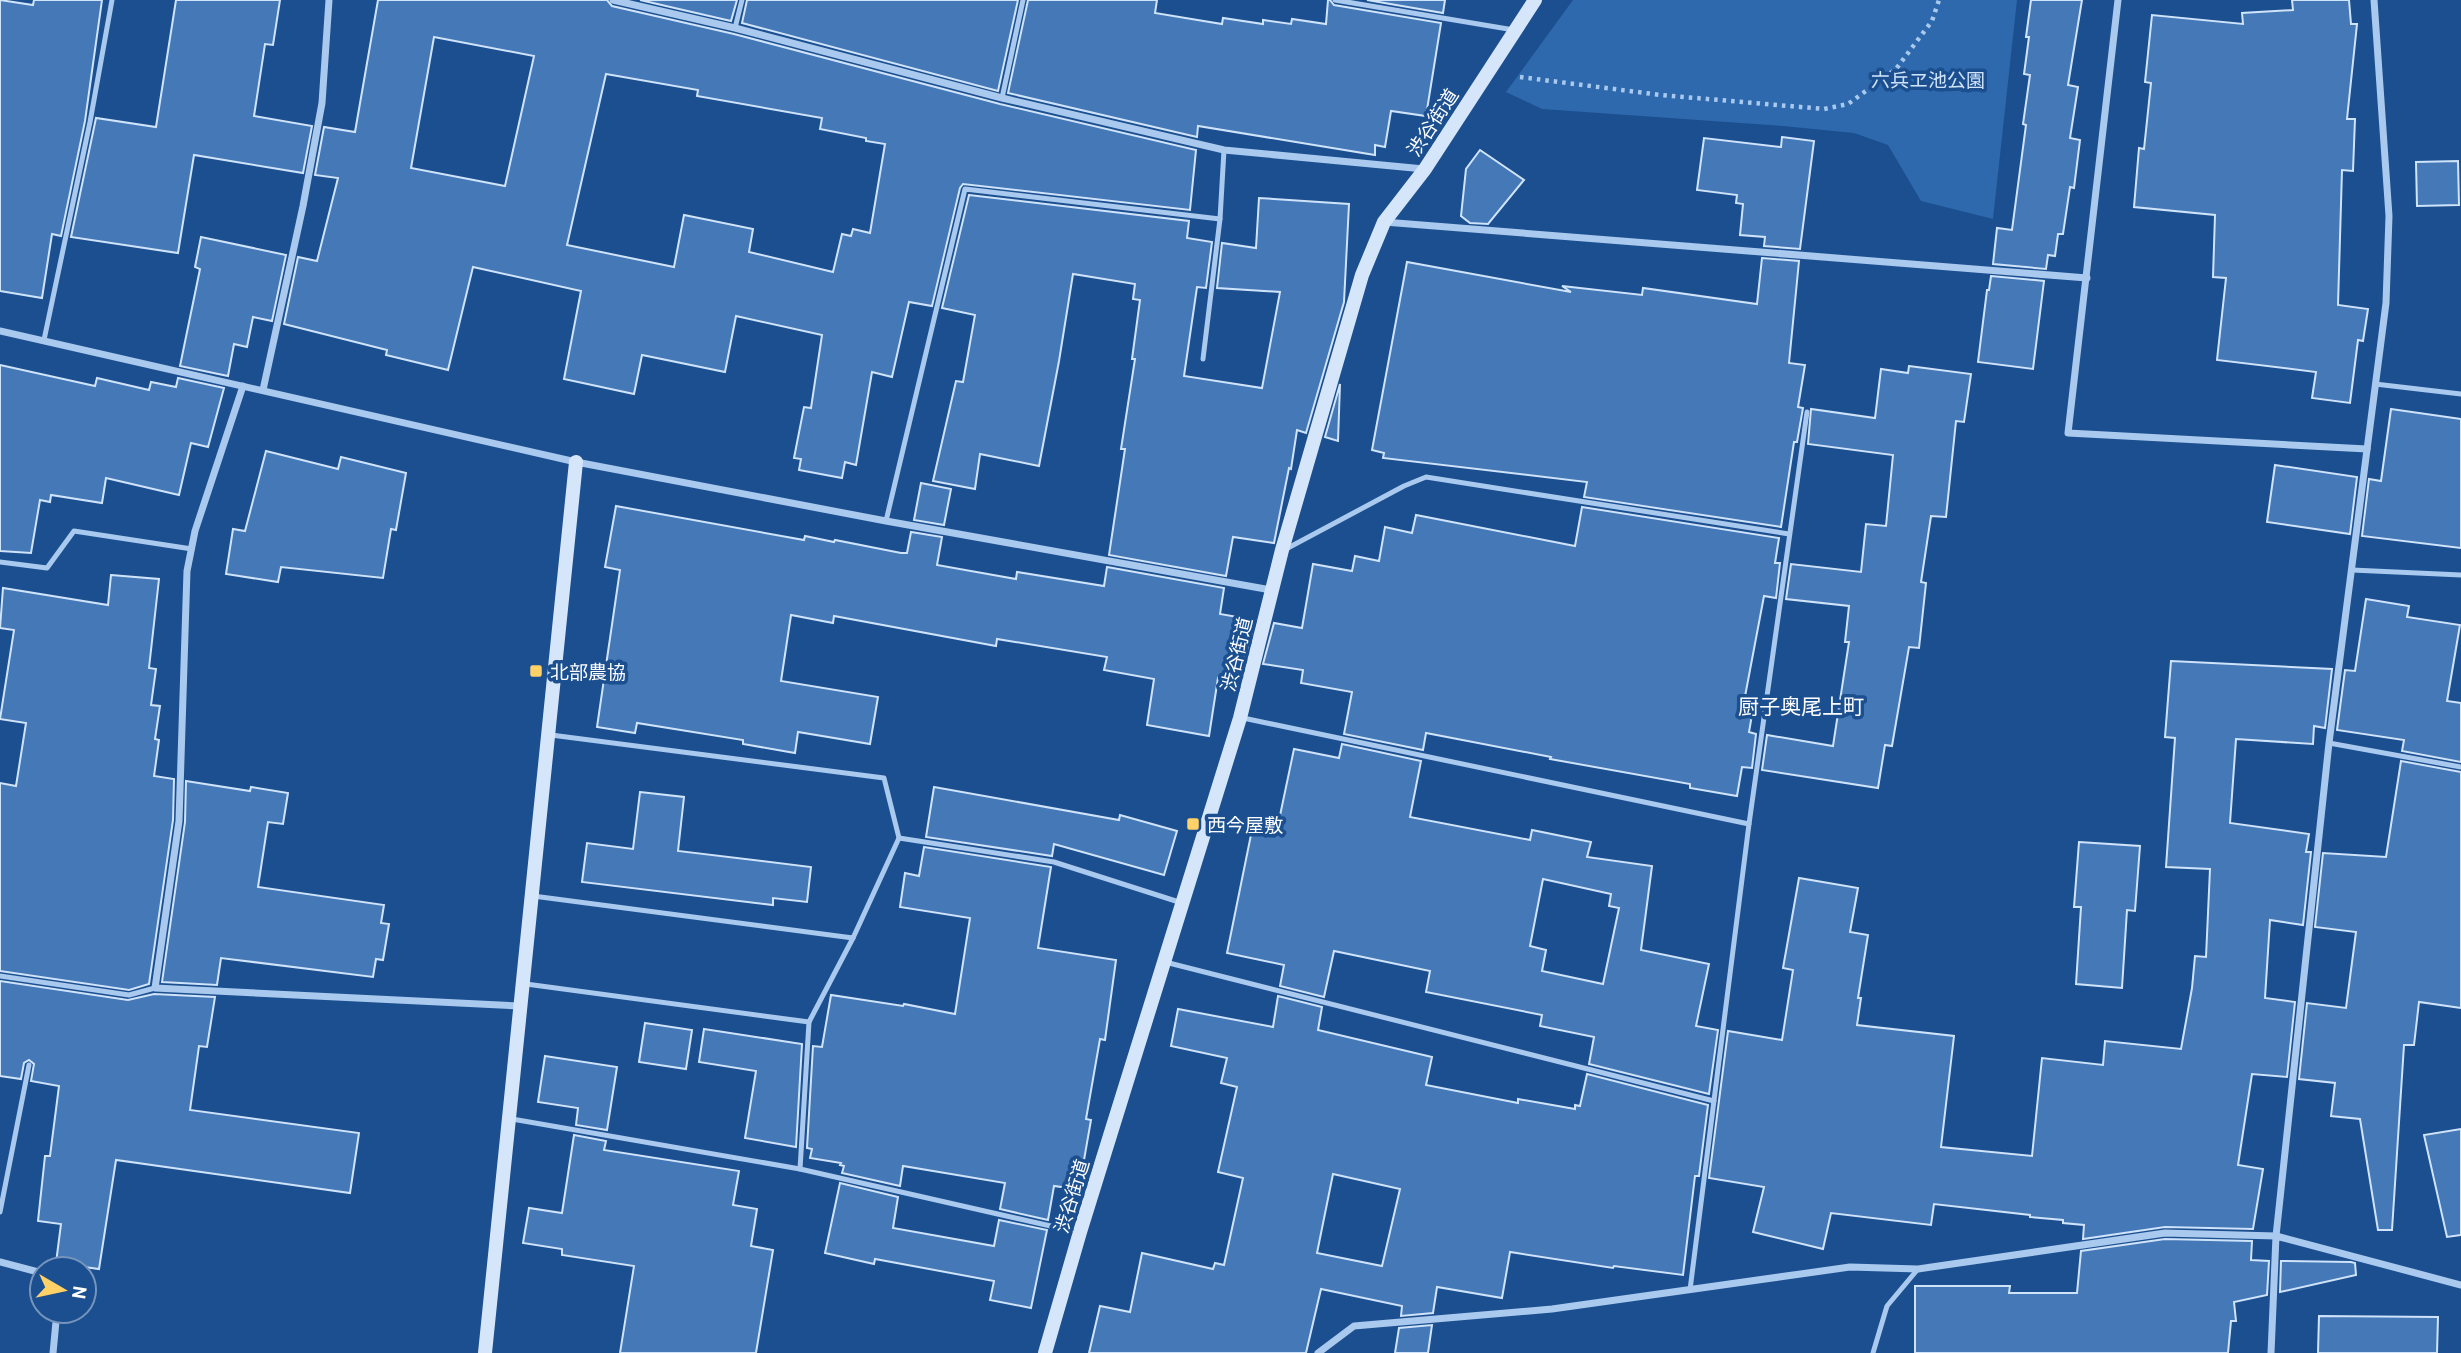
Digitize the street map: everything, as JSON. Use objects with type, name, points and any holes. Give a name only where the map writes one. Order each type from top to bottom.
[{"type":"main road","name":"渋谷街道","points":[[1045,1353],[1240,718],[1282,550],[1362,275],[1384,222],[1425,169],[1535,0]]},
{"type":"main road","points":[[485,1353],[576,462]]},
{"type":"street","points":[[263,390],[303,206],[322,103],[328,0]]},
{"type":"street","points":[[613,0],[736,28],[1002,97],[1224,150],[1425,169]]},
{"type":"street","points":[[2118,0],[2068,433],[2367,449]]},
{"type":"street","points":[[2271,1353],[2276,1236],[2329,743],[2386,303],[2389,216],[2374,0]]},
{"type":"street","points":[[1384,222],[2087,278]]},
{"type":"street","points":[[0,331],[576,462],[1271,590]]},
{"type":"street","points":[[243,386],[195,531],[187,571],[178,821],[155,988],[520,1006]]},
{"type":"street","points":[[1318,1353],[1354,1326],[1552,1309],[1850,1267],[1918,1269],[2165,1233],[2276,1236],[2461,1285]]},
{"type":"street","points":[[0,1262],[28,1269]]},
{"type":"street","points":[[52,1353],[55,1325]]},
{"type":"lane","points":[[44,341],[90,122],[112,0]]},
{"type":"lane","points":[[736,28],[742,0]]},
{"type":"lane","points":[[1002,97],[1023,0]]},
{"type":"lane","points":[[1335,0],[1514,30]]},
{"type":"lane","points":[[1203,359],[1220,219],[1224,150]]},
{"type":"lane","points":[[886,521],[965,188],[1220,219]]},
{"type":"lane","points":[[2375,384],[2461,394]]},
{"type":"lane","points":[[1690,1290],[1749,824],[1807,412]]},
{"type":"lane","points":[[1282,550],[1426,477],[1789,534]]},
{"type":"lane","points":[[0,562],[47,568],[74,531],[192,549]]},
{"type":"lane","points":[[2352,570],[2461,575]]},
{"type":"lane","points":[[1240,718],[1749,824]]},
{"type":"lane","points":[[548,734],[884,778],[899,838],[853,939],[810,1022],[800,1169]]},
{"type":"lane","points":[[2329,743],[2461,767]]},
{"type":"lane","points":[[899,838],[1054,862],[1182,903]]},
{"type":"lane","points":[[531,896],[853,939]]},
{"type":"lane","points":[[1165,962],[1714,1101]]},
{"type":"lane","points":[[0,976],[129,995],[155,988]]},
{"type":"lane","points":[[523,983],[810,1022]]},
{"type":"lane","points":[[0,1212],[29,1065]]},
{"type":"lane","points":[[509,1119],[800,1169],[1080,1232]]},
{"type":"lane","points":[[1873,1353],[1887,1306],[1918,1269]]},
{"type":"path","points":[[1508,75],[1661,95],[1825,109],[1848,104],[1896,69],[1932,21],[1939,0]]},
{"type":"green space","name":"六兵ヱ池公園","points":[[1573,0],[2017,0],[1993,219],[1921,201],[1888,145],[1854,133],[1542,109],[1506,92]]},
{"type":"building","points":[[0,0],[33,5],[34,0],[102,0],[85,121],[61,236],[52,234],[42,298],[0,291]]},
{"type":"building","points":[[176,0],[280,0],[273,45],[265,44],[254,116],[312,126],[303,173],[194,155],[178,253],[71,237],[96,118],[156,127]]},
{"type":"building","points":[[378,0],[607,0],[612,6],[734,34],[1000,104],[1196,150],[1190,210],[963,184],[932,306],[909,302],[892,377],[872,372],[856,465],[845,462],[842,478],[799,470],[801,459],[794,458],[804,407],[811,408],[822,335],[736,316],[725,372],[642,355],[634,394],[564,379],[581,291],[473,267],[448,370],[386,355],[387,350],[284,324],[298,257],[317,261],[338,178],[315,175],[324,127],[355,132]],"holes":[[[434,37],[534,56],[505,186],[411,168]],[[606,74],[698,90],[697,96],[822,118],[820,129],[885,144],[870,233],[853,229],[851,236],[842,234],[833,272],[749,252],[753,229],[684,215],[674,267],[567,245]]]},
{"type":"building","points":[[640,0],[737,0],[731,21]]},
{"type":"building","points":[[747,0],[1018,0],[998,91],[742,23]]},
{"type":"building","points":[[1028,0],[1157,0],[1155,13],[1222,24],[1223,18],[1263,24],[1263,20],[1291,24],[1292,19],[1326,24],[1330,0],[1334,5],[1441,23],[1426,116],[1391,111],[1385,147],[1375,145],[1375,155],[1198,126],[1197,137],[1008,93]]},
{"type":"building","points":[[1367,0],[1445,0],[1443,13]]},
{"type":"building","points":[[2031,0],[2082,0],[2068,85],[2078,87],[2070,138],[2080,140],[2074,188],[2070,187],[2063,234],[2058,234],[2055,256],[2048,255],[2046,269],[1993,264],[1997,228],[2012,230],[2026,125],[2023,124],[2030,75],[2024,74]]},
{"type":"building","points":[[2292,0],[2349,0],[2351,24],[2357,24],[2347,119],[2355,119],[2353,171],[2342,170],[2338,305],[2368,309],[2363,341],[2358,340],[2350,403],[2312,398],[2316,372],[2217,360],[2226,278],[2213,277],[2215,215],[2134,207],[2139,148],[2144,149],[2151,83],[2145,82],[2152,15],[2243,24],[2242,13],[2293,10]]},
{"type":"building","points":[[1782,137],[1814,141],[1800,249],[1764,246],[1765,237],[1740,235],[1743,204],[1736,203],[1737,195],[1697,190],[1704,138],[1781,147]]},
{"type":"building","points":[[1480,150],[1524,180],[1488,224],[1470,223],[1461,216],[1466,169]]},
{"type":"building","points":[[2458,161],[2459,205],[2417,206],[2416,162]]},
{"type":"building","points":[[969,195],[1189,221],[1187,238],[1212,242],[1206,288],[1197,287],[1184,376],[1262,388],[1280,292],[1217,288],[1222,243],[1256,248],[1259,198],[1349,204],[1344,302],[1306,433],[1297,430],[1274,543],[1233,537],[1226,576],[1109,555],[1135,359],[1132,359],[1140,300],[1133,299],[1135,284],[1073,274],[1039,466],[980,454],[975,489],[933,481],[956,381],[963,382],[975,315],[942,308]]},
{"type":"building","points":[[201,237],[286,255],[272,321],[253,317],[247,347],[234,344],[228,376],[180,366],[200,269],[195,267]]},
{"type":"building","points":[[1762,258],[1799,261],[1789,363],[1805,365],[1798,407],[1803,408],[1797,442],[1794,442],[1781,527],[1584,497],[1587,482],[1383,458],[1384,453],[1372,450],[1407,262],[1571,292],[1562,286],[1642,295],[1643,288],[1757,304]]},
{"type":"building","points":[[1991,276],[2044,281],[2033,369],[1978,362]]},
{"type":"building","points":[[0,365],[95,386],[97,378],[149,390],[151,382],[176,387],[178,378],[224,388],[208,447],[191,443],[179,495],[106,478],[102,503],[51,495],[50,502],[40,500],[31,553],[0,551]]},
{"type":"building","points":[[1909,366],[1971,374],[1964,422],[1956,421],[1946,517],[1931,516],[1921,582],[1926,583],[1919,648],[1909,647],[1892,746],[1885,745],[1878,788],[1762,770],[1767,735],[1833,746],[1849,642],[1845,642],[1849,606],[1786,599],[1791,564],[1861,572],[1866,524],[1886,526],[1893,455],[1808,444],[1811,409],[1875,418],[1881,369],[1908,373]]},
{"type":"building","points":[[1340,384],[1338,441],[1325,437]]},
{"type":"building","points":[[2391,409],[2461,419],[2461,548],[2362,536],[2369,479],[2381,481]]},
{"type":"building","points":[[266,451],[338,469],[341,457],[406,473],[396,530],[391,529],[383,578],[281,567],[278,582],[226,574],[233,529],[245,531]]},
{"type":"building","points":[[2275,465],[2357,477],[2350,534],[2267,522]]},
{"type":"building","points":[[921,483],[951,489],[944,525],[914,520]]},
{"type":"building","points":[[616,506],[804,540],[805,536],[834,542],[835,540],[901,553],[907,553],[911,532],[942,537],[937,565],[1016,579],[1017,572],[1104,586],[1107,567],[1224,588],[1220,614],[1255,620],[1244,661],[1228,659],[1225,679],[1218,678],[1209,736],[1147,725],[1154,679],[1104,670],[1107,657],[997,639],[996,646],[834,616],[833,623],[791,615],[781,681],[878,697],[870,744],[798,732],[795,753],[743,744],[743,740],[637,723],[635,733],[597,727],[620,570],[605,567]]},
{"type":"building","points":[[1582,507],[1779,538],[1775,563],[1780,563],[1776,598],[1764,596],[1743,707],[1753,709],[1749,732],[1756,734],[1752,768],[1742,767],[1737,796],[1690,788],[1690,784],[1426,733],[1423,750],[1344,734],[1352,692],[1301,683],[1303,670],[1263,664],[1274,623],[1302,628],[1313,564],[1352,571],[1355,556],[1379,561],[1385,527],[1412,533],[1416,515],[1575,546]]},
{"type":"building","points":[[111,575],[159,579],[149,668],[156,669],[151,705],[160,706],[155,739],[159,740],[154,776],[174,779],[173,820],[149,984],[129,990],[0,971],[0,783],[16,786],[26,723],[0,719],[14,630],[0,628],[3,588],[108,605]]},
{"type":"building","points":[[2366,599],[2409,606],[2407,617],[2460,625],[2447,701],[2461,703],[2461,762],[2402,751],[2404,740],[2337,730],[2345,670],[2355,671]]},
{"type":"building","points":[[2171,661],[2332,669],[2325,728],[2314,726],[2313,744],[2236,739],[2230,823],[2309,834],[2306,852],[2311,852],[2303,925],[2270,920],[2265,998],[2295,1002],[2287,1077],[2252,1074],[2238,1165],[2263,1169],[2253,1229],[2165,1227],[2083,1239],[2084,1225],[2063,1223],[2063,1220],[1934,1204],[1931,1225],[1831,1213],[1823,1249],[1753,1232],[1764,1187],[1709,1178],[1728,1031],[1782,1040],[1793,970],[1783,968],[1799,878],[1858,888],[1850,932],[1868,935],[1858,998],[1861,998],[1857,1025],[1954,1036],[1941,1147],[2032,1156],[2042,1058],[2103,1065],[2105,1041],[2181,1049],[2195,956],[2206,957],[2210,869],[2166,867],[2175,738],[2165,737]]},
{"type":"building","points":[[1342,744],[1421,761],[1410,817],[1530,840],[1532,830],[1591,842],[1587,857],[1652,866],[1641,950],[1709,964],[1696,1026],[1718,1030],[1709,1094],[1589,1064],[1594,1037],[1540,1026],[1542,1015],[1426,992],[1430,971],[1334,951],[1324,997],[1280,986],[1284,965],[1227,953],[1254,820],[1278,825],[1294,749],[1339,758]],"holes":[[[1543,879],[1611,894],[1609,906],[1619,908],[1603,984],[1542,971],[1546,950],[1530,946]]]},
{"type":"building","points":[[2401,761],[2461,772],[2461,1008],[2419,1002],[2414,1045],[2404,1045],[2392,1230],[2378,1230],[2360,1119],[2331,1116],[2335,1083],[2299,1079],[2307,1003],[2346,1008],[2356,932],[2315,927],[2323,853],[2386,857]]},
{"type":"building","points":[[186,781],[250,791],[251,787],[288,793],[283,824],[268,822],[258,887],[384,905],[381,923],[389,924],[383,960],[376,959],[373,977],[221,958],[217,985],[162,982],[185,822]]},
{"type":"building","points":[[934,787],[1119,820],[1120,815],[1177,831],[1164,875],[1054,844],[1052,856],[926,837]]},
{"type":"building","points":[[640,792],[684,797],[678,851],[811,867],[807,902],[773,898],[773,905],[582,882],[587,843],[633,849]]},
{"type":"building","points":[[2079,842],[2140,846],[2135,911],[2127,910],[2122,988],[2076,984],[2081,907],[2074,907]]},
{"type":"building","points":[[924,847],[1051,867],[1038,948],[1116,960],[1105,1040],[1100,1039],[1086,1119],[1091,1120],[1084,1160],[1080,1160],[1075,1189],[1054,1186],[1048,1220],[1000,1209],[1005,1183],[903,1166],[900,1186],[842,1173],[844,1166],[840,1165],[841,1163],[810,1158],[812,1149],[807,1148],[813,1046],[822,1047],[831,995],[903,1006],[904,1004],[955,1014],[970,918],[900,907],[905,873],[919,876]]},
{"type":"building","points":[[0,981],[128,1000],[154,994],[215,997],[207,1047],[199,1046],[190,1110],[359,1133],[350,1193],[116,1160],[98,1269],[98,1255],[57,1255],[61,1224],[38,1221],[45,1156],[50,1156],[59,1086],[31,1081],[34,1064],[29,1060],[24,1063],[21,1079],[0,1076]]},
{"type":"building","points":[[1278,996],[1322,1007],[1318,1030],[1432,1057],[1426,1085],[1518,1103],[1518,1099],[1575,1109],[1575,1105],[1580,1106],[1587,1074],[1708,1105],[1699,1176],[1695,1176],[1683,1275],[1613,1268],[1510,1252],[1502,1298],[1437,1287],[1433,1313],[1401,1316],[1402,1306],[1321,1289],[1306,1353],[1089,1353],[1100,1306],[1130,1312],[1142,1253],[1213,1269],[1215,1263],[1224,1265],[1243,1178],[1218,1172],[1237,1087],[1221,1083],[1227,1058],[1171,1046],[1178,1009],[1273,1027]],"holes":[[[1333,1174],[1400,1189],[1382,1266],[1317,1253]]]},
{"type":"building","points":[[645,1023],[692,1030],[686,1069],[639,1062]]},
{"type":"building","points":[[704,1029],[802,1044],[796,1147],[745,1138],[756,1071],[699,1062]]},
{"type":"building","points":[[545,1056],[617,1067],[607,1130],[576,1125],[578,1108],[538,1102]]},
{"type":"building","points":[[2461,1129],[2461,1235],[2447,1237],[2424,1135]]},
{"type":"building","points":[[574,1135],[606,1141],[604,1150],[739,1171],[733,1205],[757,1209],[751,1246],[773,1250],[756,1353],[620,1353],[634,1266],[562,1255],[562,1249],[523,1243],[529,1208],[562,1213]]},
{"type":"building","points":[[840,1183],[898,1197],[893,1228],[994,1246],[999,1220],[1047,1230],[1031,1308],[990,1300],[994,1281],[875,1259],[874,1264],[825,1253]]},
{"type":"building","points":[[2165,1239],[2252,1241],[2251,1260],[2269,1261],[2267,1295],[2234,1302],[2236,1321],[2231,1321],[2228,1353],[1915,1353],[1915,1286],[2010,1286],[2009,1293],[2077,1293],[2081,1251]]},
{"type":"building","points":[[2281,1261],[2351,1262],[2355,1263],[2356,1275],[2280,1292]]},
{"type":"building","points":[[2319,1316],[2438,1317],[2437,1353],[2318,1353]]},
{"type":"building","points":[[1432,1325],[1428,1353],[1395,1353],[1399,1328]]},
{"type":"place","name":"北部農協","points":[[536,671]]},
{"type":"place","name":"西今屋敷","points":[[1193,824]]},
{"type":"district","name":"厨子奥尾上町","points":[[1801,705]]}]
